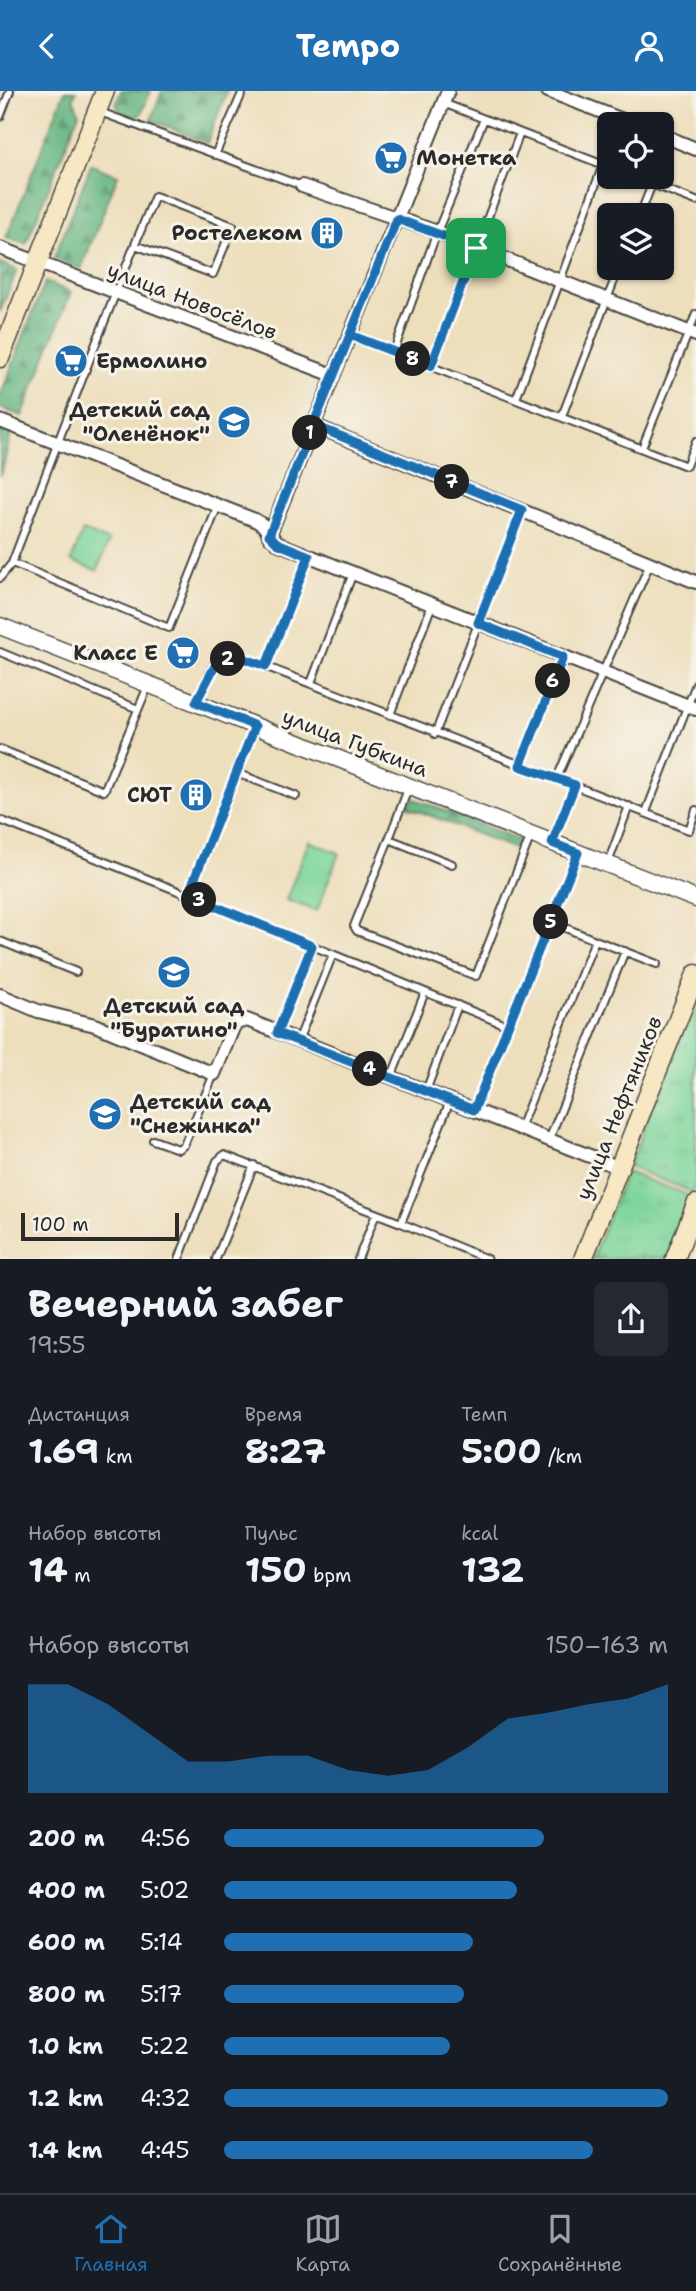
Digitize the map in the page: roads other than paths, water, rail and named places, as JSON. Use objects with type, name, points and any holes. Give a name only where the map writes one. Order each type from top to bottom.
[{"type":"main road","points":[[0,358],[105,91]]},
{"type":"main road","name":"улица Нефтяников","points":[[583,1258],[696,974]]},
{"type":"main road","points":[[675,1258],[694,1215]]},
{"type":"street","points":[[548,91],[602,112]]},
{"type":"street","points":[[269,535],[446,97]]},
{"type":"street","points":[[674,140],[696,149]]},
{"type":"street","points":[[302,186],[437,232],[692,334]]},
{"type":"street","name":"улица Новосёлов","points":[[0,248],[333,375]]},
{"type":"street","points":[[0,421],[217,508],[255,520],[263,525],[277,543],[692,708]]},
{"type":"street","points":[[313,425],[650,563],[695,577]]},
{"type":"street","name":"улица Губкина","points":[[0,626],[696,899]]},
{"type":"street","points":[[0,995],[38,1011],[95,1025],[214,1075],[236,1023],[247,1020],[620,1168]]},
{"type":"lane","points":[[0,117],[10,91]]},
{"type":"lane","points":[[215,155],[243,91]]},
{"type":"lane","points":[[446,97],[484,119],[597,163]]},
{"type":"lane","points":[[97,111],[302,186]]},
{"type":"lane","points":[[394,351],[437,232],[484,119]]},
{"type":"lane","points":[[431,366],[520,133]]},
{"type":"lane","points":[[516,399],[558,281],[597,188]]},
{"type":"lane","points":[[665,189],[696,201]]},
{"type":"lane","points":[[0,578],[12,563],[116,293],[135,245],[155,196],[233,226],[213,274],[135,245]]},
{"type":"lane","points":[[562,417],[615,280]]},
{"type":"lane","points":[[642,448],[692,334],[696,314]]},
{"type":"lane","points":[[350,335],[686,466],[696,442]]},
{"type":"lane","points":[[12,563],[169,628],[217,508]]},
{"type":"lane","points":[[435,734],[522,510]]},
{"type":"lane","points":[[266,666],[309,556]]},
{"type":"lane","points":[[557,778],[650,563]]},
{"type":"lane","points":[[311,683],[353,573]]},
{"type":"lane","points":[[390,715],[432,605]]},
{"type":"lane","points":[[0,652],[138,709]]},
{"type":"lane","points":[[196,702],[217,662],[236,656],[689,830],[696,810]]},
{"type":"lane","points":[[520,766],[563,657]]},
{"type":"lane","points":[[0,749],[104,790],[149,683]]},
{"type":"lane","points":[[646,813],[692,708],[696,684]]},
{"type":"lane","points":[[188,895],[255,726]]},
{"type":"lane","points":[[237,773],[296,796]]},
{"type":"lane","points":[[552,843],[575,785]]},
{"type":"lane","points":[[409,786],[354,926],[357,930],[475,976],[531,835]]},
{"type":"lane","points":[[608,865],[629,806]]},
{"type":"lane","points":[[0,820],[508,1026]]},
{"type":"lane","points":[[389,839],[452,864]]},
{"type":"lane","points":[[474,1110],[578,853]]},
{"type":"lane","points":[[551,922],[656,964]]},
{"type":"lane","points":[[520,1128],[596,940]]},
{"type":"lane","points":[[0,941],[76,972]]},
{"type":"lane","points":[[277,1033],[312,946]]},
{"type":"lane","points":[[549,1140],[625,951]]},
{"type":"lane","points":[[298,1041],[333,954]]},
{"type":"lane","points":[[391,1077],[425,992]]},
{"type":"lane","points":[[426,1091],[458,1005]]},
{"type":"lane","points":[[153,1140],[178,1149],[184,1145],[214,1075]]},
{"type":"lane","points":[[401,1223],[450,1101]]},
{"type":"lane","points":[[179,1258],[217,1161],[228,1156],[487,1258]]},
{"type":"lane","points":[[216,1258],[254,1165]]},
{"type":"lane","points":[[358,1258],[376,1214]]},
{"type":"place","name":"Монетка","points":[[391,158]]},
{"type":"place","name":"Ростелеком","points":[[327,233]]},
{"type":"place","name":"Ермолино","points":[[71,361]]},
{"type":"place","name":"Детский сад \"Оленёнок\"","points":[[234,422]]},
{"type":"place","name":"Класс Е","points":[[183,653]]},
{"type":"place","name":"СЮТ","points":[[196,795]]},
{"type":"place","name":"Детский сад \"Буратино\"","points":[[174,972]]},
{"type":"place","name":"Детский сад \"Снежинка\"","points":[[105,1114]]}]
